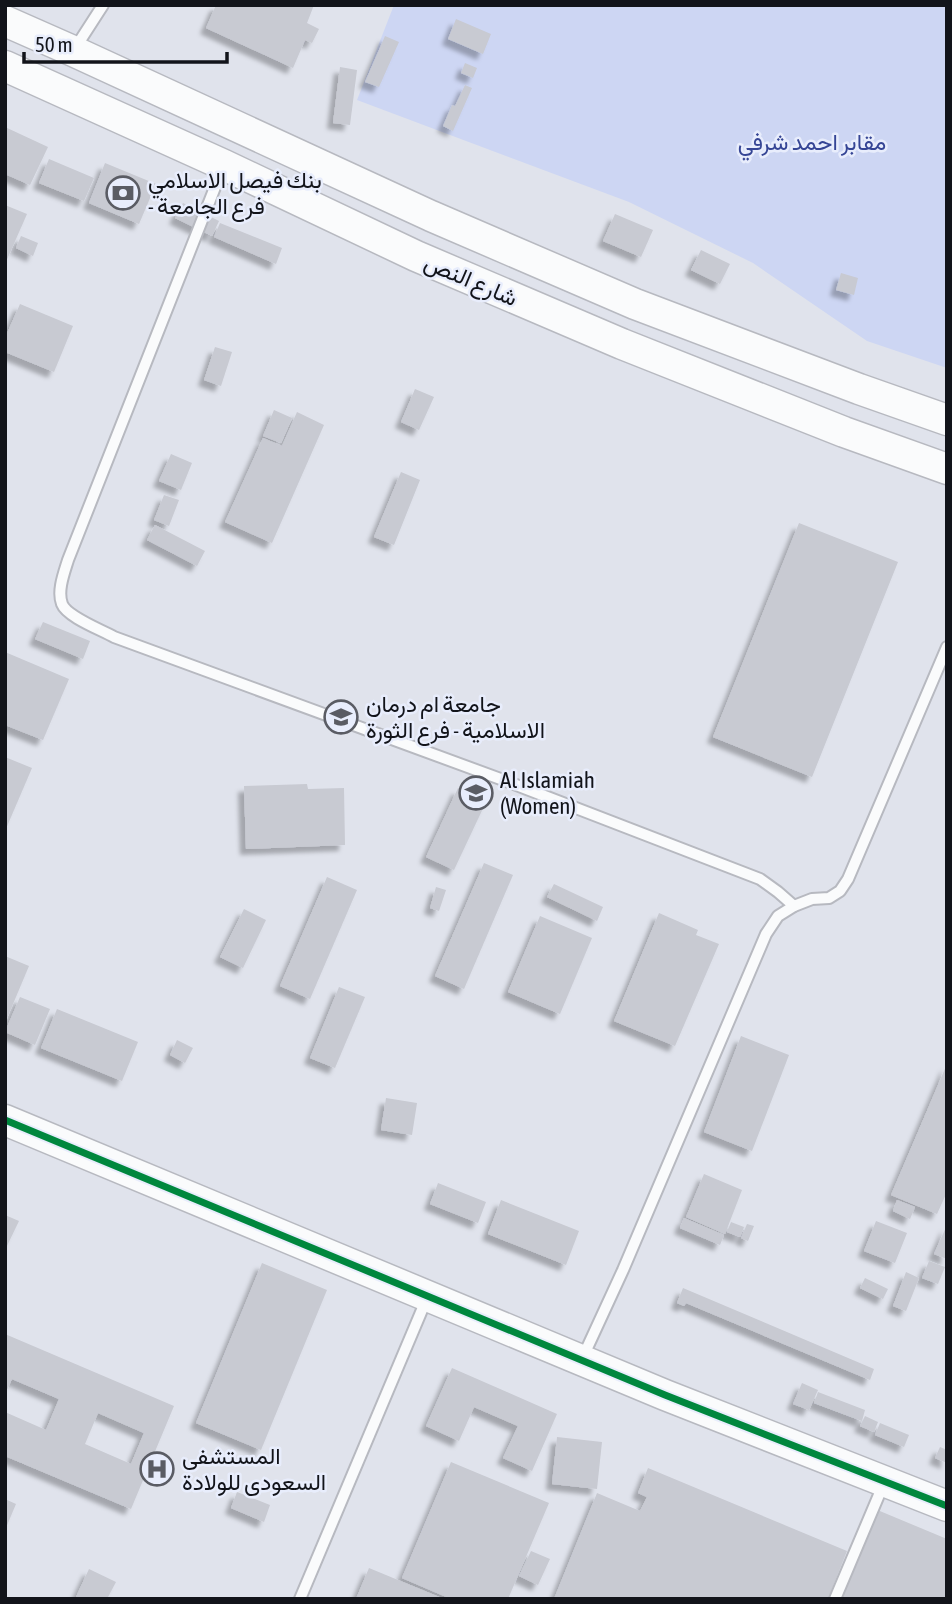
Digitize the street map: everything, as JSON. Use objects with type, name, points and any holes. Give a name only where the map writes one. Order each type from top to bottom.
[{"type":"main road","name":"شارع النص","points":[[5,21],[431,216],[635,304],[947,420]]},
{"type":"main road","name":"شارع النص","points":[[5,66],[416,256],[610,339],[844,432],[947,469]]},
{"type":"main road","points":[[5,1119],[665,1395],[947,1506]]},
{"type":"lane","points":[[74,51],[103,5]]},
{"type":"lane","points":[[223,166],[68,560],[61,586],[61,602],[65,610],[114,637],[506,781],[760,879],[794,906]]},
{"type":"lane","points":[[582,1359],[623,1270],[766,934],[778,916],[811,900],[829,898],[840,891],[848,879],[947,647]]},
{"type":"lane","points":[[299,1599],[428,1296]]},
{"type":"lane","points":[[835,1599],[885,1480]]},
{"type":"green space","name":"مقابر احمد شرفي","points":[[394,5],[947,5],[947,368],[867,341],[753,263],[629,202],[357,100]]},
{"type":"building","points":[[216,5],[314,5],[307,23],[319,29],[312,43],[305,40],[293,68],[206,28]]},
{"type":"building","points":[[456,19],[491,34],[483,54],[448,39]]},
{"type":"building","points":[[385,36],[399,42],[379,87],[365,82]]},
{"type":"building","points":[[465,63],[477,68],[473,78],[461,73]]},
{"type":"building","points":[[340,67],[357,70],[350,125],[333,123]]},
{"type":"building","points":[[465,85],[472,88],[453,131],[443,126]]},
{"type":"building","points":[[5,127],[48,147],[30,185],[5,174]]},
{"type":"building","points":[[49,159],[94,178],[84,201],[39,183]]},
{"type":"building","name":"بنك فيصل الاسلامي - فرع الجامعة","points":[[105,163],[156,184],[139,224],[89,203]]},
{"type":"building","points":[[183,203],[219,221],[212,236],[175,218]]},
{"type":"building","points":[[5,205],[27,214],[5,264]]},
{"type":"building","points":[[615,214],[653,230],[641,257],[603,241]]},
{"type":"building","points":[[220,223],[282,248],[276,264],[214,237]]},
{"type":"building","points":[[21,236],[38,243],[33,256],[16,248]]},
{"type":"building","points":[[701,250],[730,264],[720,284],[691,270]]},
{"type":"building","points":[[841,273],[858,278],[854,295],[836,290]]},
{"type":"building","points":[[20,304],[73,326],[54,372],[5,352],[5,338]]},
{"type":"building","points":[[215,347],[232,352],[221,386],[204,380]]},
{"type":"building","points":[[415,389],[434,397],[419,430],[401,422]]},
{"type":"building","points":[[274,410],[292,418],[281,443],[263,436]]},
{"type":"building","points":[[297,412],[324,425],[272,543],[225,522],[263,438],[282,446]]},
{"type":"building","points":[[171,454],[192,463],[181,490],[159,481]]},
{"type":"building","points":[[401,472],[420,480],[394,545],[374,537]]},
{"type":"building","points":[[164,495],[179,500],[169,526],[154,520]]},
{"type":"building","points":[[799,523],[898,562],[812,777],[713,737]]},
{"type":"building","points":[[155,525],[205,551],[197,566],[147,540]]},
{"type":"building","points":[[43,622],[90,641],[83,659],[35,639]]},
{"type":"building","points":[[5,652],[69,679],[43,740],[5,725]]},
{"type":"building","points":[[5,757],[32,768],[5,831]]},
{"type":"building","points":[[307,784],[308,789],[344,788],[345,845],[246,849],[244,786]]},
{"type":"building","points":[[458,788],[486,802],[454,870],[426,857]]},
{"type":"building","points":[[484,863],[513,875],[464,989],[435,976]]},
{"type":"building","points":[[327,877],[357,890],[310,999],[280,986]]},
{"type":"building","points":[[554,884],[603,907],[597,921],[547,897]]},
{"type":"building","points":[[436,887],[446,890],[439,911],[430,908]]},
{"type":"building","points":[[244,909],[266,920],[243,968],[220,957]]},
{"type":"building","points":[[659,913],[698,930],[696,935],[719,944],[675,1046],[614,1021]]},
{"type":"building","points":[[540,916],[592,938],[560,1014],[508,992]]},
{"type":"building","points":[[5,956],[29,966],[5,1023]]},
{"type":"building","points":[[339,987],[365,997],[335,1068],[310,1058]]},
{"type":"building","points":[[20,997],[50,1009],[35,1045],[5,1032]]},
{"type":"building","points":[[57,1009],[138,1042],[122,1081],[41,1048]]},
{"type":"building","points":[[741,1036],[789,1055],[752,1151],[704,1132]]},
{"type":"building","points":[[177,1040],[193,1048],[185,1063],[170,1055]]},
{"type":"building","points":[[947,1064],[947,1192],[937,1214],[891,1195]]},
{"type":"building","points":[[386,1098],[417,1103],[412,1135],[381,1130]]},
{"type":"building","points":[[704,1174],[742,1190],[725,1234],[686,1217]]},
{"type":"building","points":[[438,1183],[486,1202],[478,1223],[430,1204]]},
{"type":"building","points":[[501,1200],[579,1231],[566,1265],[488,1234]]},
{"type":"building","points":[[897,1200],[915,1207],[910,1219],[893,1211]]},
{"type":"building","points":[[5,1215],[19,1221],[5,1250]]},
{"type":"building","points":[[684,1218],[724,1235],[720,1245],[680,1228]]},
{"type":"building","points":[[876,1221],[907,1233],[895,1263],[864,1251]]},
{"type":"building","points":[[731,1222],[744,1227],[740,1237],[727,1232]]},
{"type":"building","points":[[747,1224],[754,1226],[748,1241],[741,1238]]},
{"type":"building","points":[[947,1225],[947,1259],[934,1254]]},
{"type":"building","points":[[929,1261],[945,1267],[938,1284],[922,1278]]},
{"type":"building","points":[[262,1263],[327,1290],[261,1450],[196,1423]]},
{"type":"building","points":[[906,1272],[919,1278],[906,1311],[893,1306]]},
{"type":"building","points":[[865,1278],[888,1289],[883,1299],[860,1288]]},
{"type":"building","points":[[683,1288],[874,1369],[870,1380],[686,1303],[684,1306],[677,1303]]},
{"type":"building","points":[[5,1334],[174,1406],[131,1509],[5,1456],[5,1412],[46,1430],[59,1399],[12,1379],[5,1394]],"holes":[[[98,1413],[144,1433],[131,1464],[85,1444]]]},
{"type":"building","points":[[452,1368],[557,1414],[532,1471],[503,1458],[518,1426],[474,1407],[459,1441],[426,1426]]},
{"type":"building","points":[[802,1383],[818,1390],[809,1410],[793,1404]]},
{"type":"building","points":[[818,1392],[865,1410],[862,1421],[814,1403]]},
{"type":"building","points":[[865,1416],[878,1422],[874,1432],[860,1426]]},
{"type":"building","points":[[880,1423],[909,1435],[904,1447],[875,1435]]},
{"type":"building","points":[[557,1437],[602,1442],[597,1489],[552,1484]]},
{"type":"building","points":[[940,1447],[947,1450],[947,1463],[935,1458]]},
{"type":"building","points":[[451,1462],[549,1503],[508,1599],[451,1599],[402,1578]]},
{"type":"building","points":[[648,1468],[847,1551],[828,1599],[554,1599],[597,1493],[640,1511],[647,1497],[638,1493]]},
{"type":"building","points":[[237,1492],[270,1505],[264,1522],[231,1508]]},
{"type":"building","points":[[5,1499],[16,1504],[5,1530]]},
{"type":"building","points":[[875,1509],[947,1539],[947,1599],[838,1599]]},
{"type":"building","points":[[531,1551],[550,1559],[538,1585],[519,1576]]},
{"type":"building","points":[[369,1568],[444,1599],[356,1599]]},
{"type":"building","points":[[89,1569],[116,1582],[107,1599],[76,1597]]},
{"type":"cycle path","points":[[5,1120],[665,1395],[947,1506]]},
{"type":"place","name":"بنك فيصل الاسلامي - فرع الجامعة","points":[[123,193]]},
{"type":"place","name":"جامعة ام درمان الاسلامية - فرع الثورة","points":[[341,717]]},
{"type":"place","name":"Al Islamiah (Women)","points":[[476,793]]},
{"type":"place","name":"المستشفى السعودى للولادة","points":[[157,1469]]}]
